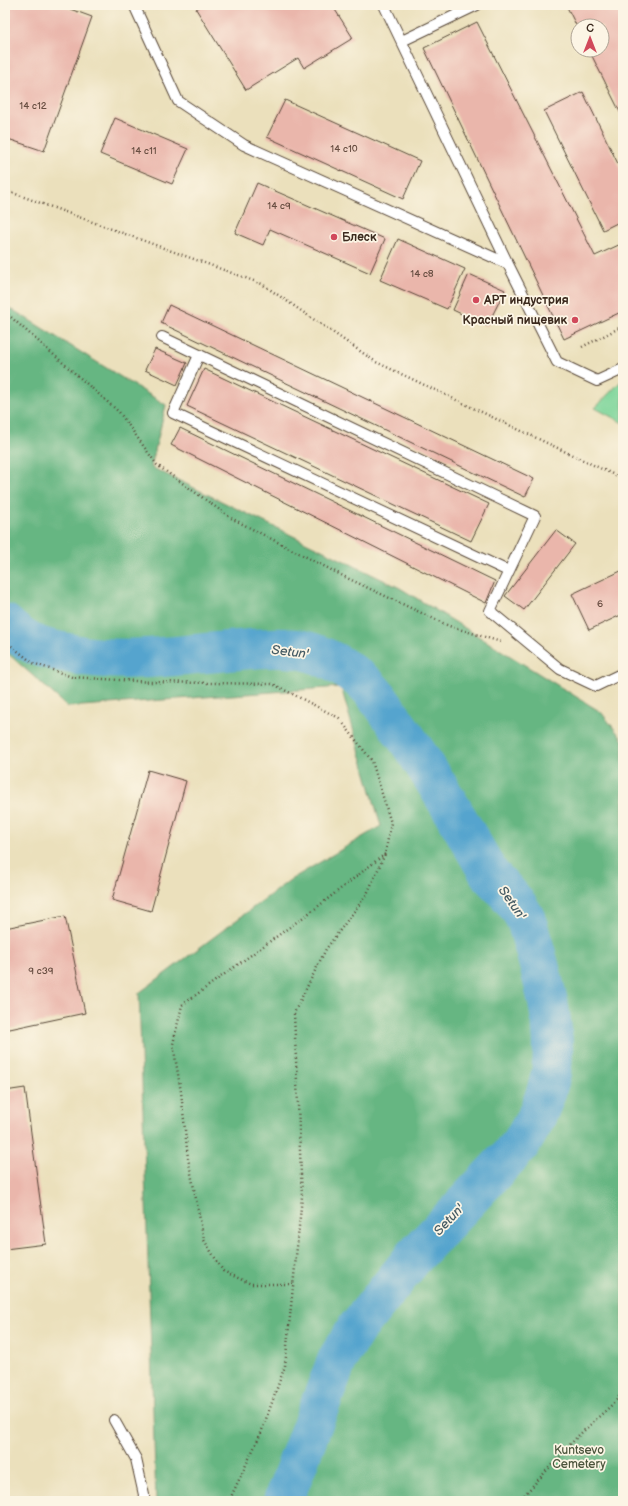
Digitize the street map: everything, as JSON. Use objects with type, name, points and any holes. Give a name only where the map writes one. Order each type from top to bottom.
[{"type":"lane","points":[[134,5],[178,101],[244,146],[508,264]]},
{"type":"lane","points":[[384,5],[508,264],[557,362],[597,381],[623,369]]},
{"type":"lane","points":[[402,41],[477,5]]},
{"type":"lane","points":[[162,337],[535,516],[490,611],[560,669],[596,686],[623,673]]},
{"type":"lane","points":[[199,355],[174,413],[508,571]]},
{"type":"lane","points":[[114,1420],[136,1459],[144,1501]]},
{"type":"path","points":[[5,190],[262,284],[376,362],[623,479]]},
{"type":"path","points":[[5,312],[119,412],[157,465],[231,518],[345,577],[442,623],[502,642]]},
{"type":"path","points":[[582,347],[623,326]]},
{"type":"path","points":[[5,641],[33,663],[72,678],[150,682],[273,684],[339,718],[372,761],[391,823],[385,854],[367,894],[326,949],[294,1013],[302,1197],[285,1366],[261,1433],[229,1501]]},
{"type":"path","points":[[293,1284],[251,1284],[223,1271],[204,1240],[188,1158],[181,1092],[173,1044],[182,1005],[316,908],[385,854]]},
{"type":"path","points":[[519,1501],[578,1437],[616,1401],[623,1390]]},
{"type":"green space","name":"Kuntsevo Cemetery","points":[[5,305],[166,405],[151,467],[400,588],[601,712],[623,740],[623,1501],[156,1501],[139,993],[290,880],[381,826],[341,687],[68,707],[5,651]]},
{"type":"green space","points":[[623,379],[623,423],[595,408]]},
{"type":"building","points":[[5,5],[59,5],[92,17],[44,151],[5,138]]},
{"type":"building","points":[[202,5],[332,5],[353,38],[304,68],[298,58],[246,90],[196,9]]},
{"type":"building","points":[[566,5],[623,5],[623,118],[593,58],[610,58],[610,18],[572,18]]},
{"type":"building","points":[[477,22],[595,256],[623,243],[623,311],[564,339],[424,48]]},
{"type":"building","points":[[583,92],[623,174],[623,220],[603,230],[544,111]]},
{"type":"building","points":[[285,100],[420,161],[403,199],[267,137]]},
{"type":"building","points":[[115,118],[188,149],[172,184],[100,154]]},
{"type":"building","points":[[257,183],[385,239],[370,273],[270,229],[263,245],[235,233]]},
{"type":"building","points":[[398,239],[465,269],[447,309],[380,280]]},
{"type":"building","points":[[469,274],[505,290],[487,326],[453,310]]},
{"type":"building","points":[[169,305],[534,479],[525,497],[161,323]]},
{"type":"building","points":[[155,349],[187,363],[177,385],[145,370]]},
{"type":"building","points":[[204,369],[489,504],[471,541],[187,406]]},
{"type":"building","points":[[180,428],[495,581],[486,603],[171,445]]},
{"type":"building","points":[[556,530],[575,544],[524,610],[505,596]]},
{"type":"building","points":[[623,570],[623,614],[589,630],[572,594]]},
{"type":"building","points":[[148,770],[186,781],[151,911],[112,900]]},
{"type":"building","points":[[65,916],[85,1013],[5,1030],[5,928]]},
{"type":"building","points":[[25,1088],[46,1244],[5,1249],[5,1091]]},
{"type":"waterway","name":"Setun'","points":[[5,624],[29,642],[44,648],[94,657],[114,659],[156,658],[282,648],[307,651],[321,656],[349,671],[371,689],[380,700],[433,778],[490,875],[515,902],[527,923],[546,993],[552,1025],[553,1057],[551,1073],[539,1111],[520,1145],[413,1258],[356,1329],[338,1358],[283,1501]]},
{"type":"place","name":"Блеск","points":[[334,237]]},
{"type":"place","name":"АРТ индустрия","points":[[476,300]]},
{"type":"place","name":"Красный пищевик","points":[[575,320]]}]
